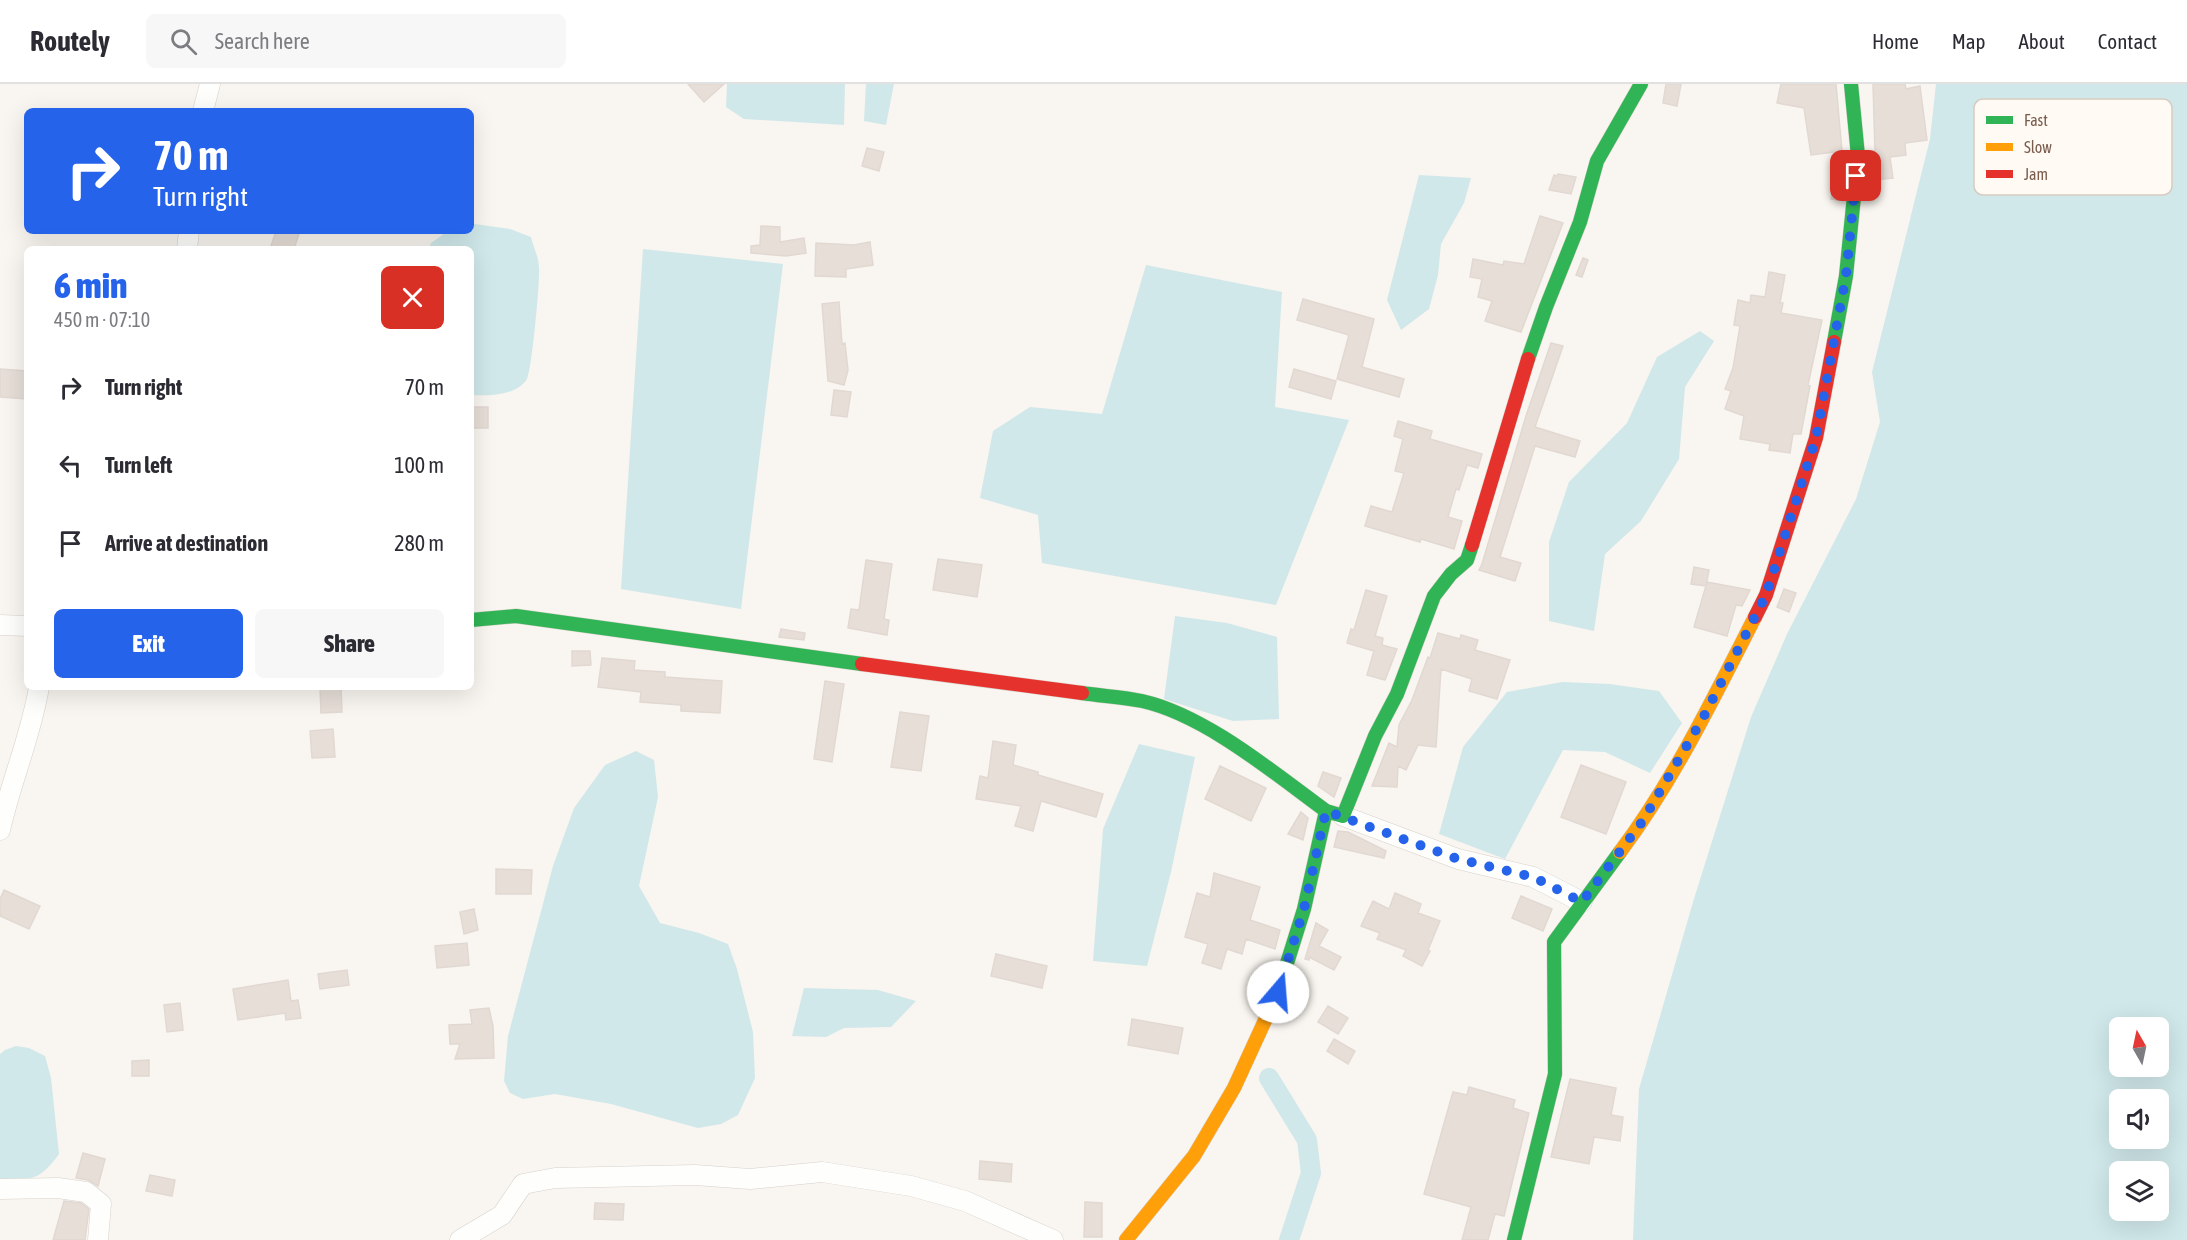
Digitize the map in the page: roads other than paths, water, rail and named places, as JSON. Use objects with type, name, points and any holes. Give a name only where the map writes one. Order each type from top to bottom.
[{"type":"street","points":[[204,108],[210,84]]},
{"type":"street","points":[[1126,1240],[1194,1156],[1234,1088],[1278,992],[1335,814],[1397,694],[1434,596],[1451,574],[1467,560],[1511,411],[1546,307],[1580,222],[1597,161],[1641,84]]},
{"type":"street","points":[[1514,1240],[1555,1074],[1554,942],[1642,822],[1703,718],[1766,595],[1816,438],[1846,276],[1858,156],[1851,84]]},
{"type":"street","points":[[474,620],[516,615],[1142,701],[1175,712],[1231,742],[1335,814],[1458,859],[1533,877],[1582,902]]},
{"type":"street","points":[[0,625],[24,626]]},
{"type":"street","points":[[0,830],[5,806],[34,719],[39,690]]},
{"type":"street","points":[[460,1240],[502,1215],[523,1185],[555,1178],[695,1175],[750,1179],[822,1172],[911,1186],[965,1202],[1053,1240]]},
{"type":"street","points":[[0,1189],[57,1188],[86,1192],[101,1204],[98,1240]]},
{"type":"water","points":[[727,84],[845,84],[844,125],[744,119],[726,107]]},
{"type":"water","points":[[866,84],[894,84],[886,125],[864,121]]},
{"type":"water","points":[[1936,84],[2187,84],[2187,1240],[1633,1240],[1639,1089],[1693,902],[1751,717],[1787,634],[1856,499],[1880,422],[1872,372],[1930,139]]},
{"type":"water","points":[[1419,175],[1471,178],[1464,203],[1441,244],[1438,275],[1429,309],[1401,330],[1387,300]]},
{"type":"water","points":[[474,224],[510,229],[531,237],[539,264],[535,325],[527,379],[516,389],[494,395],[474,395],[474,246],[430,246],[444,234],[474,234]]},
{"type":"water","points":[[643,249],[783,264],[741,609],[621,589]]},
{"type":"water","points":[[1146,265],[1282,292],[1275,407],[1349,420],[1276,605],[1042,563],[1038,515],[980,498],[993,431],[1030,407],[1102,414]]},
{"type":"water","points":[[1700,331],[1714,341],[1685,387],[1679,459],[1641,521],[1605,554],[1594,631],[1549,621],[1549,542],[1569,482],[1627,423],[1657,357]]},
{"type":"water","points":[[1175,616],[1227,623],[1277,637],[1279,719],[1233,721],[1164,699]]},
{"type":"water","points":[[1562,682],[1610,684],[1659,691],[1682,723],[1650,773],[1605,752],[1563,750],[1505,859],[1439,834],[1463,747],[1507,692]]},
{"type":"water","points":[[1139,744],[1195,757],[1171,872],[1147,966],[1093,961],[1103,829]]},
{"type":"water","points":[[636,751],[654,760],[658,797],[639,886],[660,923],[699,933],[728,944],[737,969],[753,1032],[755,1078],[738,1115],[721,1124],[698,1128],[611,1104],[555,1094],[523,1099],[510,1093],[504,1081],[508,1036],[553,866],[574,808],[605,765]]},
{"type":"water","points":[[804,988],[878,990],[916,1001],[891,1027],[844,1028],[826,1037],[792,1036]]},
{"type":"water","points":[[16,1046],[29,1048],[45,1056],[51,1078],[59,1154],[46,1169],[34,1177],[0,1182],[0,1054]]},
{"type":"waterway","points":[[1269,1078],[1307,1140],[1311,1173],[1289,1240]]}]
